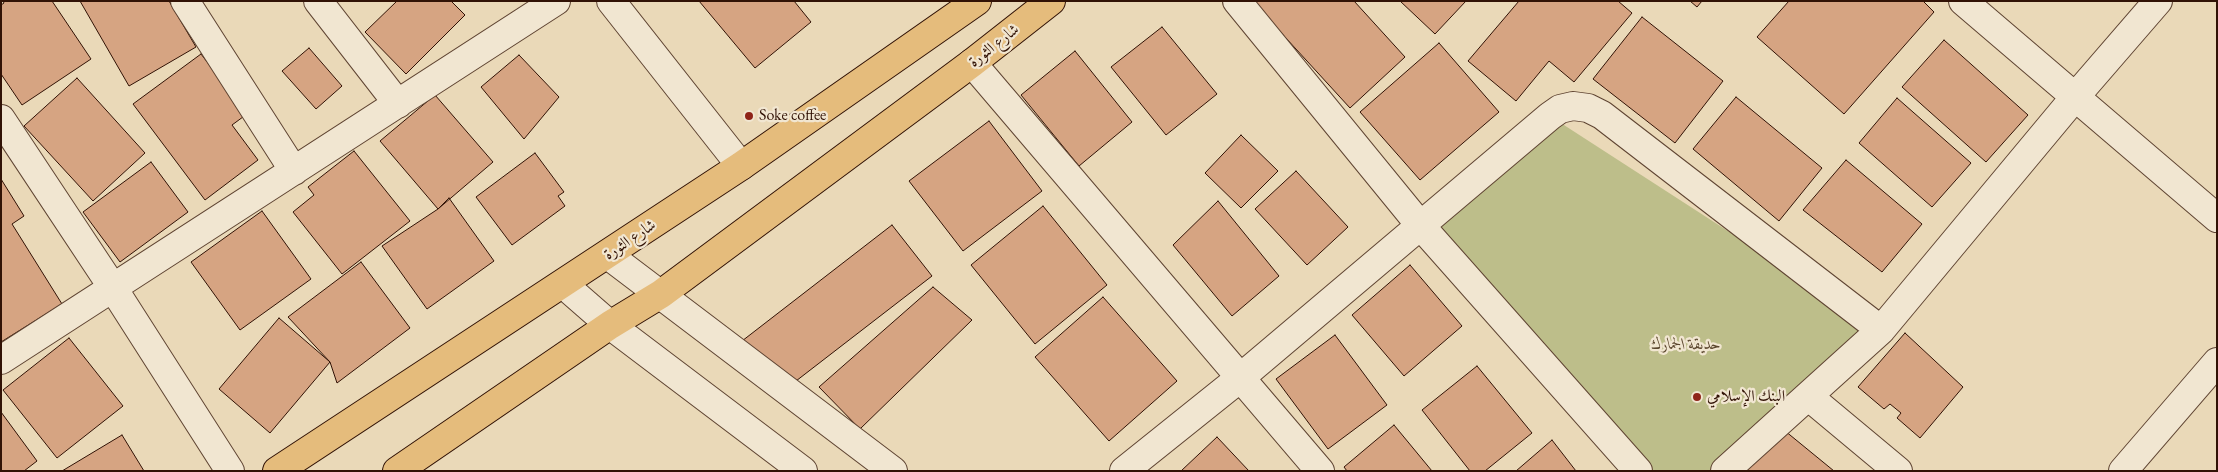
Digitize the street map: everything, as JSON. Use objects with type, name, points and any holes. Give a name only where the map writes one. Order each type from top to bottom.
[{"type":"main road","name":"شارع الثورة","points":[[277,471],[741,166],[977,1]]},
{"type":"main road","name":"شارع الثورة","points":[[397,471],[610,325],[661,294],[972,63],[1051,1]]},
{"type":"street","points":[[185,1],[294,171]]},
{"type":"street","points":[[318,1],[398,104]]},
{"type":"street","points":[[1,360],[556,1]]},
{"type":"street","points":[[611,1],[741,166]]},
{"type":"street","points":[[1236,1],[1420,225],[1638,471]]},
{"type":"street","points":[[1963,1],[2217,218]]},
{"type":"street","points":[[1725,471],[1880,330],[2158,1]]},
{"type":"street","points":[[972,63],[1320,471]]},
{"type":"street","points":[[1124,471],[1240,378],[1550,116],[1560,110],[1573,106],[1588,108],[1602,114],[1880,330]]},
{"type":"street","points":[[1,119],[113,288],[230,471]]},
{"type":"street","points":[[608,255],[893,471]]},
{"type":"street","points":[[563,284],[610,325],[803,471]]},
{"type":"street","points":[[2123,471],[2217,362]]},
{"type":"street","points":[[1808,396],[1898,471]]},
{"type":"green space","name":"حديقة الجمارك","points":[[1550,116],[1881,330],[1725,471],[1638,471],[1420,225]]},
{"type":"building","points":[[3,1],[52,1],[91,59],[22,105],[1,74],[1,5],[4,3]]},
{"type":"building","points":[[80,1],[169,1],[196,47],[129,86]]},
{"type":"building","points":[[397,1],[451,1],[465,15],[406,74],[365,32]]},
{"type":"building","points":[[699,1],[794,1],[811,22],[755,68]]},
{"type":"building","points":[[1252,1],[1354,1],[1405,57],[1350,108]]},
{"type":"building","points":[[1400,1],[1466,1],[1435,34]]},
{"type":"building","points":[[1519,1],[1618,1],[1632,13],[1574,82],[1549,61],[1516,101],[1468,61]]},
{"type":"building","points":[[1690,1],[1702,1],[1697,7]]},
{"type":"building","points":[[1789,1],[1923,1],[1934,12],[1844,114],[1757,37]]},
{"type":"building","points":[[1642,17],[1723,81],[1675,143],[1593,79]]},
{"type":"building","points":[[1162,27],[1217,94],[1166,135],[1111,67]]},
{"type":"building","points":[[1944,40],[2028,115],[1986,162],[1902,87]]},
{"type":"building","points":[[1439,43],[1499,112],[1420,180],[1360,112]]},
{"type":"building","points":[[309,48],[342,86],[316,109],[282,71]]},
{"type":"building","points":[[1075,51],[1132,122],[1079,166],[1021,95]]},
{"type":"building","points":[[201,54],[247,114],[232,125],[258,160],[205,200],[133,104]]},
{"type":"building","points":[[519,55],[559,97],[524,139],[481,87]]},
{"type":"building","points":[[77,78],[145,153],[93,201],[24,126]]},
{"type":"building","points":[[435,95],[493,162],[438,209],[380,141]]},
{"type":"building","points":[[1736,97],[1822,168],[1779,221],[1693,149]]},
{"type":"building","points":[[1897,98],[1971,163],[1932,207],[1859,143]]},
{"type":"building","points":[[989,121],[1042,191],[963,251],[909,181]]},
{"type":"building","points":[[1241,135],[1278,171],[1241,208],[1205,173]]},
{"type":"building","points":[[354,151],[410,221],[342,274],[293,212],[314,195],[308,187]]},
{"type":"building","points":[[535,153],[564,192],[558,196],[565,206],[512,245],[476,197]]},
{"type":"building","points":[[1846,160],[1922,224],[1882,272],[1803,210]]},
{"type":"building","points":[[151,162],[188,212],[120,262],[83,212]]},
{"type":"building","points":[[1296,171],[1348,227],[1307,265],[1255,209]]},
{"type":"building","points":[[1,179],[24,216],[12,224],[62,304],[1,342]]},
{"type":"building","points":[[449,198],[494,261],[427,309],[382,246],[438,209]]},
{"type":"building","points":[[1218,201],[1279,276],[1232,316],[1173,245]]},
{"type":"building","points":[[1043,206],[1107,285],[1035,344],[971,265]]},
{"type":"building","points":[[262,211],[311,279],[240,330],[191,262]]},
{"type":"building","points":[[892,225],[932,276],[796,381],[742,341]]},
{"type":"building","points":[[361,262],[410,328],[337,383],[330,362],[288,317]]},
{"type":"building","points":[[1410,265],[1462,326],[1404,376],[1352,315]]},
{"type":"building","points":[[933,287],[972,320],[860,429],[819,387]]},
{"type":"building","points":[[1103,297],[1177,381],[1109,441],[1035,357]]},
{"type":"building","points":[[279,318],[330,362],[270,433],[219,389]]},
{"type":"building","points":[[1905,333],[1963,387],[1920,438],[1897,418],[1901,413],[1890,404],[1884,409],[1858,387]]},
{"type":"building","points":[[1335,335],[1387,405],[1328,449],[1276,379]]},
{"type":"building","points":[[69,338],[123,406],[57,458],[3,390]]},
{"type":"building","points":[[1477,366],[1532,433],[1485,471],[1470,471],[1422,410]]},
{"type":"building","points":[[1,412],[37,461],[24,471],[1,471]]},
{"type":"building","points":[[1394,425],[1432,471],[1347,471],[1344,467]]},
{"type":"building","points":[[1779,426],[1834,471],[1737,471]]},
{"type":"building","points":[[122,435],[144,471],[62,471]]},
{"type":"building","points":[[1217,437],[1249,471],[1181,471]]},
{"type":"building","points":[[1552,440],[1576,471],[1516,471]]},
{"type":"place","name":"Soke coffee","points":[[749,116]]},
{"type":"place","name":"البنك الإسلامي","points":[[1697,397]]}]
